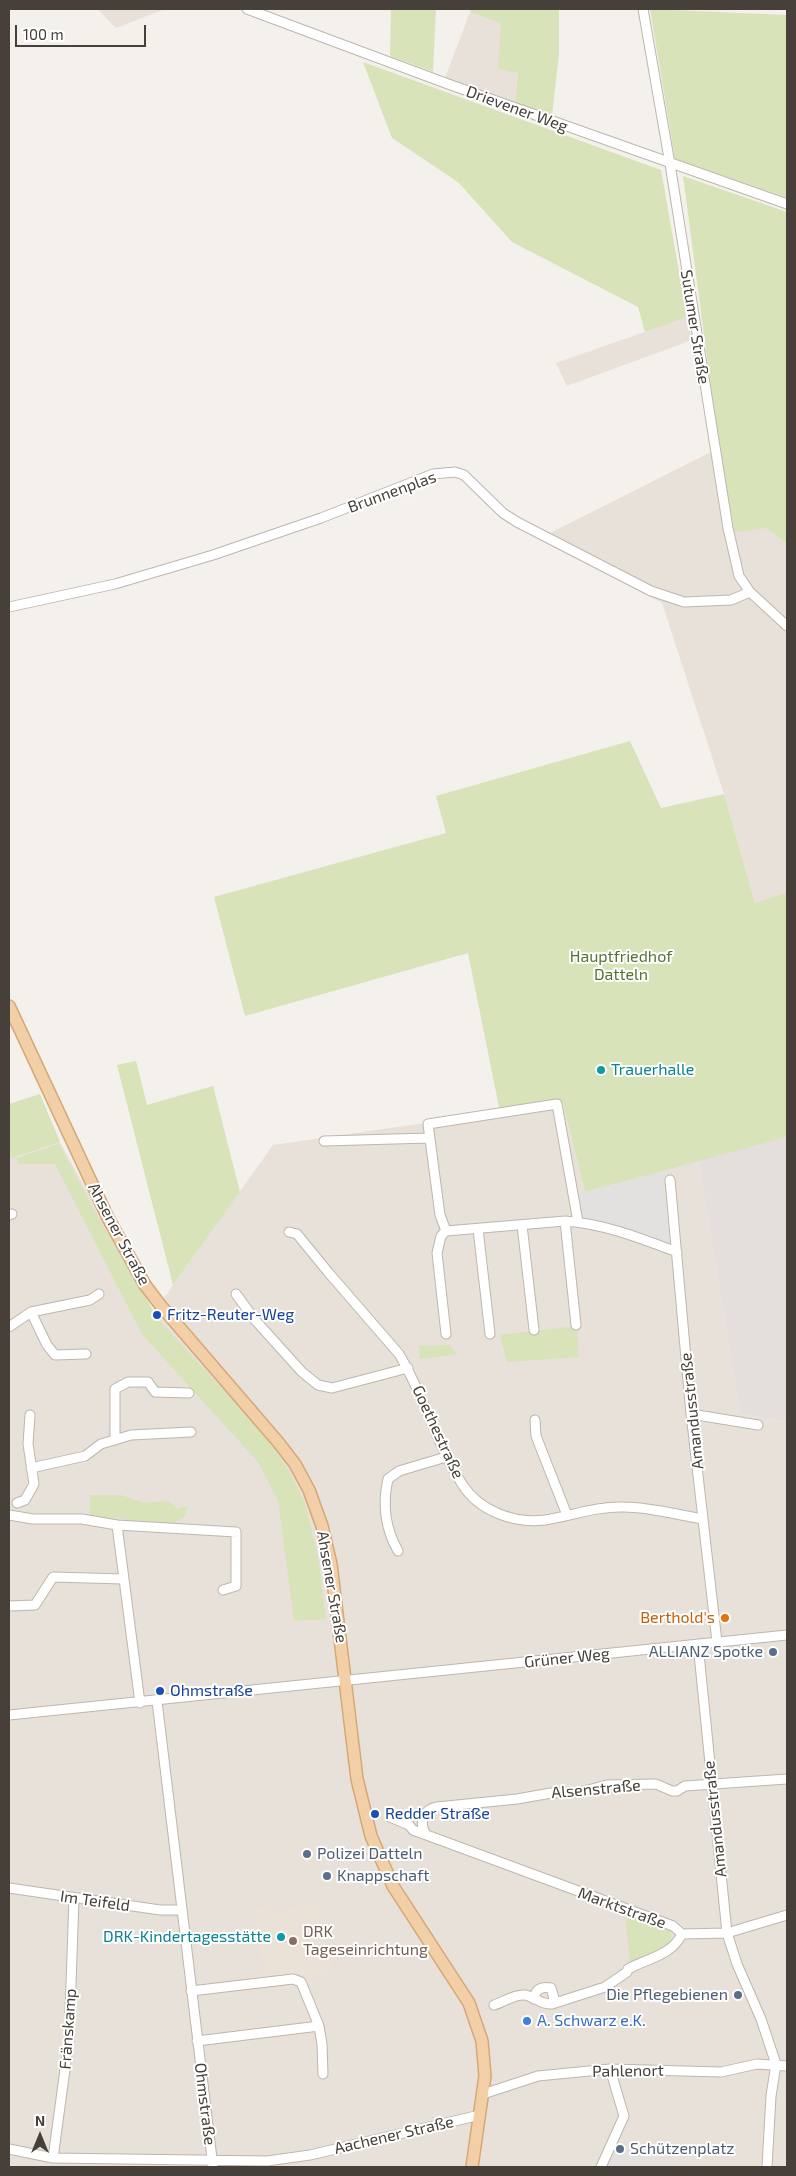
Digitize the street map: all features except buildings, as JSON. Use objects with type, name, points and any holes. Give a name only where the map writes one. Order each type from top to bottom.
[{"type":"main road","name":"Ahsener Straße","points":[[9,1006],[108,1218],[146,1285],[161,1306],[278,1442],[295,1464],[309,1490],[322,1526],[331,1564],[347,1680],[358,1784],[371,1836],[393,1886],[474,2014],[485,2056],[483,2094],[472,2167]]},
{"type":"street","name":"Drievener Weg","points":[[248,9],[670,164],[787,204]]},
{"type":"street","name":"Sutumer Straße","points":[[643,9],[670,164],[728,528],[739,576],[750,592],[787,626]]},
{"type":"street","name":"Brunnenplas","points":[[9,607],[115,584],[213,555],[321,518],[433,474],[445,472],[464,475],[503,513],[525,527],[651,591],[684,602],[731,600],[750,592]]},
{"type":"street","points":[[446,1231],[440,1215],[428,1124],[557,1104],[578,1222]]},
{"type":"street","points":[[324,1141],[429,1138]]},
{"type":"street","name":"Amandusstraße","points":[[670,1180],[691,1414],[717,1642]]},
{"type":"street","points":[[565,1222],[576,1325]]},
{"type":"street","points":[[446,1334],[437,1253],[441,1236],[446,1231],[578,1222],[614,1228],[677,1252]]},
{"type":"street","points":[[522,1225],[534,1330]]},
{"type":"street","points":[[478,1229],[490,1334]]},
{"type":"street","name":"Goethestraße","points":[[289,1232],[297,1234],[400,1354],[408,1368],[446,1457],[464,1487],[485,1507],[496,1514],[520,1519],[543,1520],[624,1507],[703,1519]]},
{"type":"street","points":[[9,1326],[31,1312],[90,1300],[99,1294]]},
{"type":"street","points":[[236,1294],[255,1320],[302,1372],[318,1385],[332,1388],[408,1368]]},
{"type":"street","points":[[31,1312],[47,1345],[56,1354],[86,1354]]},
{"type":"street","points":[[116,1440],[115,1389],[128,1382],[148,1382],[155,1392],[189,1393]]},
{"type":"street","points":[[691,1414],[758,1425]]},
{"type":"street","points":[[30,1415],[28,1444],[34,1484],[25,1500],[13,1502],[13,1515],[33,1519],[82,1519],[118,1525],[236,1532],[236,1586],[223,1590]]},
{"type":"street","points":[[535,1420],[536,1436],[567,1515]]},
{"type":"street","points":[[31,1468],[85,1456],[101,1444],[131,1436],[190,1432]]},
{"type":"street","points":[[398,1551],[389,1534],[384,1496],[388,1479],[399,1471],[446,1457]]},
{"type":"street","points":[[118,1525],[140,1703]]},
{"type":"street","points":[[9,1606],[35,1605],[54,1577],[124,1579]]},
{"type":"street","name":"Grüner Weg","points":[[347,1680],[787,1635]]},
{"type":"street","name":"Amandusstraße","points":[[698,1644],[727,1933]]},
{"type":"street","points":[[9,1715],[140,1703],[347,1680]]},
{"type":"street","name":"Ohmstraße","points":[[157,1700],[213,2164]]},
{"type":"street","name":"Alsenstraße","points":[[425,1833],[422,1823],[424,1814],[427,1810],[437,1806],[517,1799],[551,1793],[580,1792],[607,1785],[656,1784],[672,1791],[677,1791],[685,1786],[787,1779]]},
{"type":"street","name":"Marktstraße","points":[[390,1817],[425,1833],[673,1926],[682,1934],[727,1933],[787,1915]]},
{"type":"street","name":"Im Teifeld","points":[[9,1888],[74,1899],[160,1910],[181,1910]]},
{"type":"street","name":"Fränskamp","points":[[53,2158],[69,2040],[74,1899]]},
{"type":"street","points":[[727,1933],[737,1964],[761,2019],[776,2064],[771,2096],[767,2167]]},
{"type":"street","points":[[494,2005],[507,2001],[513,1996],[525,1995],[545,2004],[552,2004],[605,1987],[628,1972],[628,1969],[674,1947],[682,1934]]},
{"type":"street","points":[[191,1991],[293,1979],[301,1982],[319,2026],[323,2074]]},
{"type":"street","points":[[534,1999],[534,1994],[538,1989],[551,1988],[554,1998],[552,2004]]},
{"type":"street","name":"Ohmstraße","points":[[197,2041],[319,2026]]},
{"type":"street","name":"Pahlenort","points":[[483,2094],[538,2076],[610,2069],[721,2072],[757,2064],[787,2066]]},
{"type":"street","points":[[600,2167],[624,2116],[610,2069]]},
{"type":"street","name":"Aachener Straße","points":[[9,2149],[53,2158],[213,2164],[267,2161],[310,2155],[480,2115]]},
{"type":"shaded area","points":[[97,9],[165,9],[116,28]]},
{"type":"shaded area","points":[[470,12],[501,22],[501,39],[518,73],[515,103],[445,78]]},
{"type":"shaded area","points":[[687,317],[692,340],[567,386],[556,363]]},
{"type":"shaded area","points":[[719,448],[767,528],[787,544],[787,892],[755,903],[724,794],[662,603],[538,539]]},
{"type":"shaded area","points":[[563,1103],[585,1192],[698,1160],[740,1414],[787,1422],[787,2167],[9,2167],[9,1159],[60,1142],[154,1312],[273,1145]]},
{"type":"shaded area","points":[[787,1137],[787,1422],[740,1414],[698,1160]]},
{"type":"shaded area","points":[[662,1171],[670,1244],[614,1224],[584,1219],[577,1209],[575,1196]]},
{"type":"shaded area","name":"DRK Tageseinrichtung","points":[[320,1903],[332,1969],[307,1979],[304,1972],[264,1979],[255,1908],[273,1907],[274,1912]]},
{"type":"shaded area","name":"Schützenplatz","points":[[616,2143],[638,2155],[701,2165],[702,2167],[605,2167]]},
{"type":"green space","points":[[391,9],[436,9],[433,72],[390,56]]},
{"type":"green space","points":[[471,9],[559,9],[559,54],[552,115],[515,103],[518,73],[498,69],[501,23],[470,12]]},
{"type":"green space","points":[[650,9],[787,15],[787,198],[675,159]]},
{"type":"green space","points":[[363,62],[661,170],[687,317],[645,332],[638,307],[512,242],[459,183],[392,138]]},
{"type":"green space","points":[[683,176],[787,212],[787,544],[767,528],[735,532],[719,448]]},
{"type":"green space","name":"Hauptfriedhof Datteln","points":[[630,741],[661,808],[724,794],[755,903],[787,892],[787,1137],[585,1192],[563,1103],[500,1112],[468,953],[245,1016],[214,897],[446,833],[436,796]]},
{"type":"green space","points":[[136,1061],[147,1105],[213,1086],[240,1192],[173,1285],[117,1065]]},
{"type":"green space","points":[[40,1094],[60,1142],[9,1159],[9,1104]]},
{"type":"green space","points":[[59,1144],[99,1219],[158,1319],[265,1435],[291,1474],[305,1503],[318,1557],[326,1619],[294,1621],[278,1500],[258,1462],[142,1334],[55,1164],[18,1164],[17,1158]]},
{"type":"green space","points":[[577,1326],[579,1357],[507,1362],[500,1335]]},
{"type":"green space","points":[[449,1345],[458,1354],[420,1359],[419,1346]]},
{"type":"green space","points":[[90,1495],[121,1495],[144,1503],[169,1501],[177,1509],[187,1506],[185,1516],[170,1526],[137,1525],[122,1518],[97,1518],[90,1515]]},
{"type":"green space","points":[[625,1915],[669,1929],[672,1935],[669,1944],[630,1964]]},
{"type":"place","name":"Trauerhalle","points":[[601,1070]]},
{"type":"place","name":"Fritz-Reuter-Weg","points":[[157,1315]]},
{"type":"place","name":"Berthold's","points":[[725,1618]]},
{"type":"place","name":"ALLIANZ Spotke","points":[[773,1652]]},
{"type":"place","name":"Ohmstraße","points":[[160,1691]]},
{"type":"place","name":"Redder Straße","points":[[375,1814]]},
{"type":"place","name":"Polizei Datteln","points":[[307,1854]]},
{"type":"place","name":"Knappschaft","points":[[327,1876]]},
{"type":"place","name":"DRK-Kindertagesstätte","points":[[281,1937]]},
{"type":"place","name":"DRK Tageseinrichtung","points":[[293,1941]]},
{"type":"place","name":"Die Pflegebienen","points":[[738,1995]]},
{"type":"place","name":"A. Schwarz e.K.","points":[[527,2021]]},
{"type":"place","name":"Schützenplatz","points":[[620,2149]]}]
